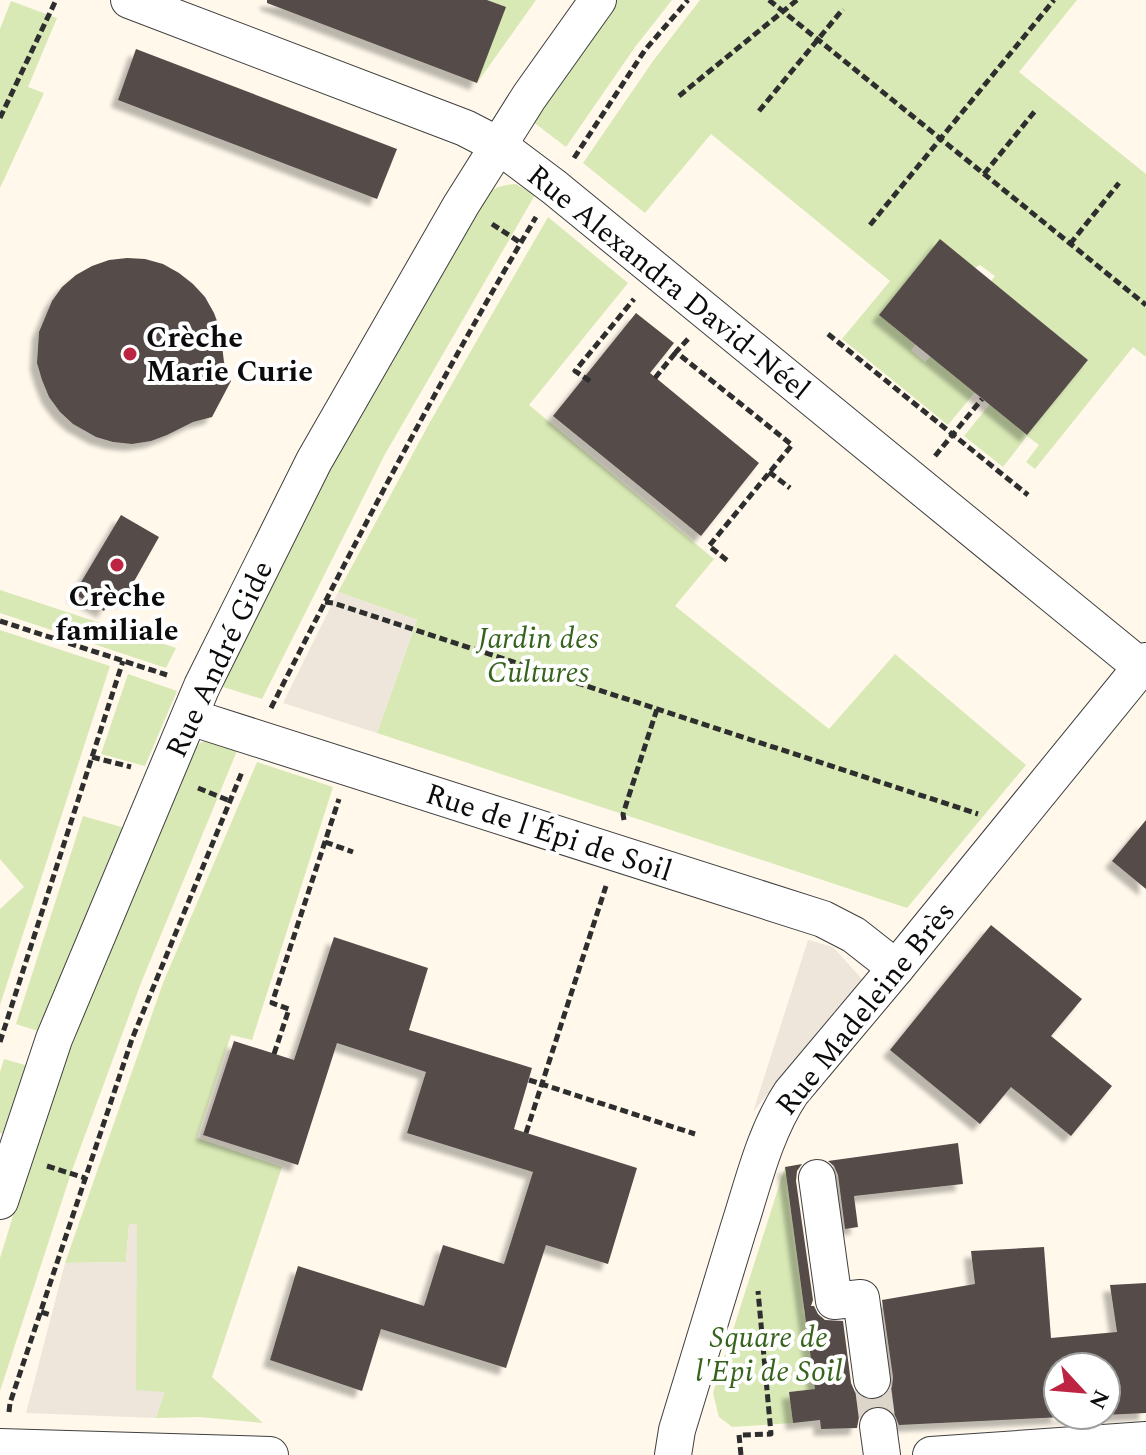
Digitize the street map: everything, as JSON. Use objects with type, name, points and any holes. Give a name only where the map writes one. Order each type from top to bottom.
[{"type":"street","name":"Rue Alexandra David-Néel","points":[[129,0],[465,128],[498,145],[554,187],[1144,666]]},
{"type":"street","name":"Rue André Gide","points":[[0,1201],[54,1039],[196,702],[314,461],[461,205],[536,86],[598,0]]},
{"type":"street","name":"Rue Madeleine Brès","points":[[673,1455],[681,1415],[748,1198],[773,1124],[791,1093],[1144,666]]},
{"type":"street","name":"Rue de l'Épi de Soil","points":[[196,702],[256,738],[823,919],[854,935],[896,968]]},
{"type":"street","points":[[817,1178],[834,1301],[861,1298],[872,1380]]},
{"type":"street","points":[[931,1455],[1146,1440]]},
{"type":"street","points":[[2,1447],[74,1452],[270,1455]]},
{"type":"path","points":[[0,118],[56,0]]},
{"type":"path","points":[[2,1447],[10,1403],[132,1039],[256,738],[424,417],[554,187],[645,50],[688,0]]},
{"type":"path","points":[[769,0],[1146,305]]},
{"type":"path","points":[[679,96],[797,0]]},
{"type":"path","points":[[870,225],[1054,0]]},
{"type":"path","points":[[759,111],[843,9]]},
{"type":"path","points":[[984,174],[1035,111]]},
{"type":"path","points":[[1070,244],[1119,183]]},
{"type":"path","points":[[590,381],[575,371],[637,294]]},
{"type":"path","points":[[655,378],[707,312]]},
{"type":"path","points":[[828,334],[1028,495]]},
{"type":"path","points":[[676,352],[792,445],[709,546],[729,562]]},
{"type":"path","points":[[914,482],[982,399]]},
{"type":"path","points":[[769,472],[790,488]]},
{"type":"path","points":[[325,602],[1013,825]]},
{"type":"path","points":[[0,621],[123,661],[196,702]]},
{"type":"path","points":[[0,1042],[123,661]]},
{"type":"path","points":[[526,1133],[626,827],[623,814],[657,709]]},
{"type":"path","points":[[274,1054],[289,1009],[272,1003],[350,768]]},
{"type":"path","points":[[325,842],[353,852]]},
{"type":"path","points":[[529,1080],[695,1134]]},
{"type":"path","points":[[741,1455],[739,1435],[771,1434],[758,1290]]},
{"type":"path","points":[[41,1312],[51,1315]]},
{"type":"green space","points":[[487,0],[536,0],[477,83],[505,7]]},
{"type":"green space","points":[[617,0],[672,0],[635,47],[566,147],[532,121]]},
{"type":"green space","points":[[700,0],[1077,0],[1019,72],[1146,174],[1146,357],[1133,347],[1035,469],[1026,462],[1039,445],[1027,436],[1003,467],[964,436],[990,404],[1027,435],[1088,360],[991,281],[995,276],[980,265],[975,268],[940,240],[919,265],[916,344],[911,350],[925,362],[931,356],[975,392],[948,425],[842,339],[890,281],[711,134],[645,213],[583,163],[653,61]]},
{"type":"green space","points":[[11,1],[57,18],[28,87],[44,93],[0,188],[0,29]]},
{"type":"green space","points":[[516,184],[535,195],[384,456],[262,699],[223,687],[326,475],[485,196],[499,187]]},
{"type":"green space","name":"Jardin des Cultures","points":[[548,217],[628,283],[529,405],[714,559],[675,606],[829,729],[895,654],[1026,765],[907,908],[377,733],[417,620],[338,592],[430,422]]},
{"type":"green space","points":[[0,590],[176,648],[166,668],[0,613]]},
{"type":"green space","points":[[0,630],[110,666],[0,1005],[0,909],[24,887],[0,859]]},
{"type":"green space","points":[[128,674],[177,691],[145,766],[101,754]]},
{"type":"green space","points":[[208,740],[239,746],[141,983],[71,1173],[0,1391],[0,1258],[30,1161],[102,959],[190,754],[200,743]]},
{"type":"green space","points":[[257,762],[333,787],[252,1040],[231,1035],[197,1138],[282,1167],[212,1377],[263,1423],[199,1417],[156,1418],[164,1393],[136,1391],[129,1225],[126,1262],[65,1263],[163,983]]},
{"type":"green space","points":[[83,816],[125,828],[44,1033],[16,1024]]},
{"type":"green space","points":[[4,1059],[32,1067],[9,1136],[0,1133],[0,1072]]},
{"type":"green space","name":"Square de l'Epi de Soil","points":[[785,1167],[815,1389],[789,1392],[793,1423],[732,1427],[719,1417],[713,1393]]},
{"type":"shaded area","points":[[338,592],[417,620],[377,733],[283,703]]},
{"type":"shaded area","points":[[808,940],[833,947],[862,979],[753,1112]]},
{"type":"shaded area","points":[[129,1224],[137,1224],[136,1390],[164,1392],[156,1418],[26,1413],[65,1263],[126,1262]]},
{"type":"building","points":[[267,0],[487,0],[506,7],[477,83],[267,3]]},
{"type":"building","points":[[136,49],[397,149],[377,199],[118,100]]},
{"type":"building","points":[[940,239],[1088,360],[1027,435],[879,315]]},
{"type":"building","name":"Crèche Marie Curie","points":[[127,258],[163,264],[193,284],[205,297],[220,329],[224,362],[231,381],[212,417],[151,441],[132,444],[96,437],[73,424],[49,397],[37,363],[39,332],[52,301],[62,287],[92,266]]},
{"type":"building","points":[[636,313],[674,343],[650,373],[759,463],[701,536],[553,416]]},
{"type":"building","name":"Crèche familiale","points":[[121,515],[159,537],[123,601],[113,595],[104,611],[74,594]]},
{"type":"building","points":[[1146,820],[1146,889],[1112,861]]},
{"type":"building","points":[[991,925],[1082,999],[1051,1036],[1112,1086],[1071,1136],[1011,1087],[980,1124],[890,1050]]},
{"type":"building","points":[[334,937],[428,968],[409,1030],[532,1068],[514,1129],[637,1168],[608,1264],[546,1245],[506,1368],[381,1329],[362,1391],[270,1360],[298,1266],[424,1306],[443,1245],[504,1264],[533,1172],[407,1133],[426,1072],[337,1043],[298,1165],[203,1135],[234,1041],[294,1060]]},
{"type":"building","points":[[958,1143],[963,1184],[854,1196],[858,1227],[845,1229],[838,1175],[828,1161]]},
{"type":"building","points":[[802,1164],[796,1181],[813,1300],[811,1306],[825,1320],[843,1321],[851,1383],[863,1399],[874,1401],[884,1397],[892,1387],[882,1300],[975,1284],[971,1251],[1044,1247],[1051,1338],[1117,1332],[1110,1285],[1146,1283],[1146,1413],[1122,1414],[1122,1351],[1042,1351],[1042,1418],[899,1425],[894,1413],[887,1407],[876,1405],[859,1417],[857,1428],[821,1429],[820,1420],[793,1423],[789,1392],[815,1389],[785,1167]]},
{"type":"tunnel","points":[[872,1380],[878,1426]]},
{"type":"place","name":"Crèche Marie Curie","points":[[130,354]]},
{"type":"place","name":"Crèche familiale","points":[[117,565]]}]
